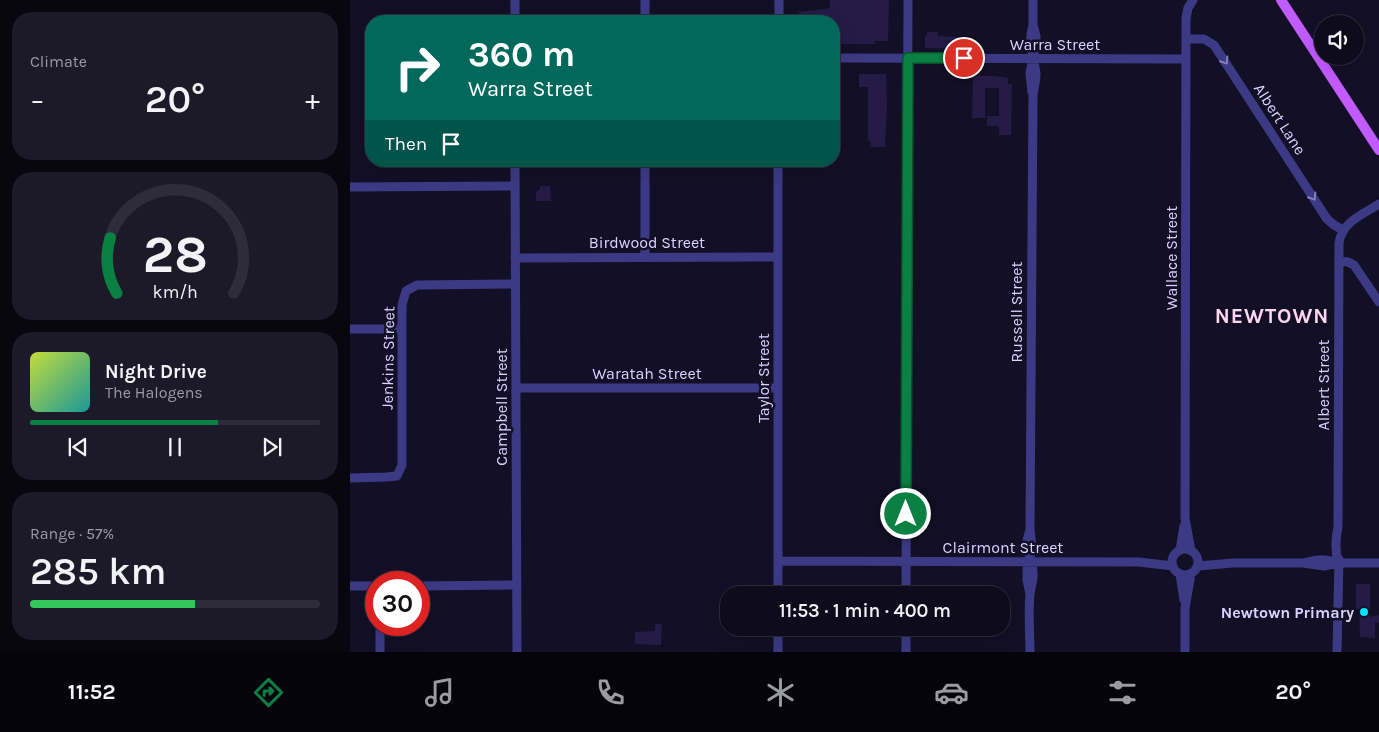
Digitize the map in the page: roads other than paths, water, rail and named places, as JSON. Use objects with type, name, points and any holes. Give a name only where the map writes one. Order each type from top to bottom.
[{"type":"main road","points":[[1281,0],[1379,150]]},
{"type":"street","points":[[515,0],[515,15]]},
{"type":"street","points":[[645,0],[645,15]]},
{"type":"street","points":[[778,15],[779,0]]},
{"type":"street","points":[[906,586],[908,0]]},
{"type":"street","name":"Russell Street","points":[[1030,652],[1030,594],[1033,580],[1033,570],[1030,562],[1032,541],[1030,529],[1033,95],[1030,73],[1033,59],[1030,36],[1033,25],[1033,0]]},
{"type":"street","name":"Wallace Street","points":[[1190,1],[1186,18],[1186,518],[1191,550]]},
{"type":"street","name":"Albert Lane","points":[[1186,38],[1204,39],[1214,44],[1327,219],[1343,230]]},
{"type":"street","name":"Warra Street","points":[[840,58],[1186,59]]},
{"type":"street","name":"Campbell Street","points":[[515,167],[518,652]]},
{"type":"street","points":[[645,167],[646,257]]},
{"type":"street","name":"Taylor Street","points":[[778,167],[778,586]]},
{"type":"street","points":[[350,187],[515,186]]},
{"type":"street","points":[[1343,230],[1352,220],[1379,204]]},
{"type":"street","name":"Albert Street","points":[[1337,652],[1338,563],[1340,553],[1338,527],[1339,243],[1343,230]]},
{"type":"street","name":"Birdwood Street","points":[[515,258],[778,257]]},
{"type":"street","points":[[1339,261],[1354,265],[1379,302]]},
{"type":"street","name":"Jenkins Street","points":[[350,478],[397,476],[402,465],[402,305],[406,291],[417,285],[515,284]]},
{"type":"street","points":[[350,329],[402,329]]},
{"type":"street","name":"Waratah Street","points":[[516,388],[778,388]]},
{"type":"street","name":"Wallace Street","points":[[1180,550],[1186,518]]},
{"type":"street","points":[[1185,652],[1185,608],[1180,574],[1173,562],[1180,550],[1191,550],[1198,562]]},
{"type":"street","name":"Clairmont Street","points":[[778,561],[1173,562]]},
{"type":"street","points":[[1198,562],[1303,563],[1324,566],[1338,563],[1379,563]]},
{"type":"street","points":[[1185,608],[1190,574],[1198,562]]},
{"type":"street","points":[[1180,574],[1190,574]]},
{"type":"street","points":[[430,586],[517,585]]},
{"type":"street","points":[[350,586],[365,586]]},
{"type":"street","points":[[380,636],[380,652]]},
{"type":"street","points":[[778,636],[778,652]]},
{"type":"street","points":[[906,636],[906,652]]},
{"type":"place","name":"Newtown Primary","points":[[1364,612]]},
{"type":"district","name":"NEWTOWN","points":[[1272,316]]}]
